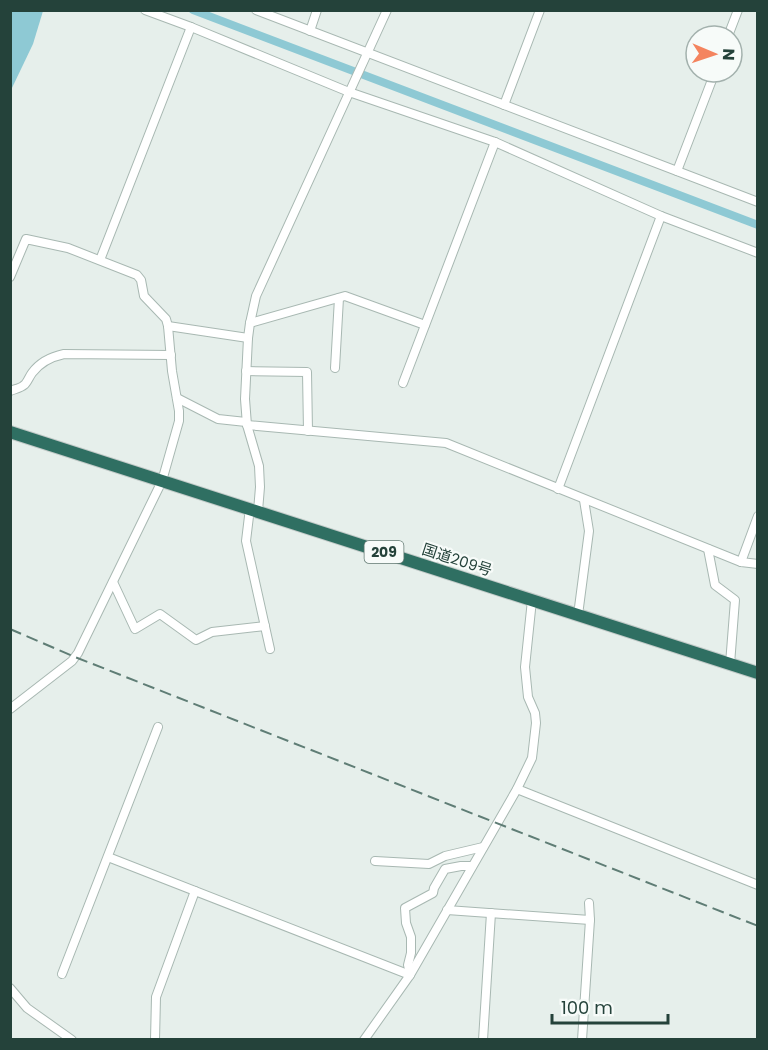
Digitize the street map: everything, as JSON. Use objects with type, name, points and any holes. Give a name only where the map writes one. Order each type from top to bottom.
[{"type":"highway","name":"国道209号","points":[[10,432],[758,673]]},
{"type":"street","points":[[145,10],[349,92],[495,142],[661,216],[758,253]]},
{"type":"street","points":[[256,10],[366,55],[758,202]]},
{"type":"street","points":[[309,31],[317,10]]},
{"type":"street","points":[[270,649],[246,541],[260,487],[259,466],[247,424],[245,399],[250,323],[256,296],[387,10]]},
{"type":"street","points":[[504,105],[540,10]]},
{"type":"street","points":[[100,260],[191,27]]},
{"type":"street","points":[[677,171],[710,84]]},
{"type":"street","points":[[404,383],[495,142]]},
{"type":"street","points":[[558,489],[661,216]]},
{"type":"street","points":[[10,277],[26,239],[68,248],[137,275],[141,280],[144,296],[166,319],[179,411],[179,421],[162,481],[78,653],[72,661],[10,709]]},
{"type":"street","points":[[250,323],[345,296],[425,325]]},
{"type":"street","points":[[335,368],[339,298]]},
{"type":"street","points":[[168,326],[248,338]]},
{"type":"street","points":[[10,391],[22,387],[44,361],[64,354],[171,355]]},
{"type":"street","points":[[246,371],[308,372],[308,431]]},
{"type":"street","points":[[177,398],[218,419],[247,424],[446,443],[741,562],[758,564]]},
{"type":"street","points":[[578,615],[589,531],[584,500]]},
{"type":"street","points":[[741,562],[758,516]]},
{"type":"street","points":[[708,549],[715,585],[735,600],[730,664]]},
{"type":"street","points":[[113,582],[135,629],[160,614],[196,640],[212,632],[265,626]]},
{"type":"street","points":[[364,1040],[410,975],[517,789],[532,758],[536,723],[535,713],[528,697],[525,667],[532,600]]},
{"type":"street","points":[[62,974],[158,727]]},
{"type":"street","points":[[517,789],[758,885]]},
{"type":"street","points":[[375,861],[429,864],[445,856],[483,847]]},
{"type":"street","points":[[108,857],[410,975]]},
{"type":"street","points":[[410,975],[408,965],[411,937],[406,923],[405,908],[433,893],[445,869],[472,866]]},
{"type":"street","points":[[155,1040],[156,997],[195,891]]},
{"type":"street","points":[[582,1040],[590,903]]},
{"type":"street","points":[[447,910],[590,920]]},
{"type":"street","points":[[483,1040],[491,913]]},
{"type":"street","points":[[10,988],[27,1008],[72,1040]]},
{"type":"water","points":[[11,10],[43,11],[33,44],[11,90]]},
{"type":"waterway","points":[[193,10],[758,225]]},
{"type":"railway","points":[[10,629],[75,657],[758,926]]}]
